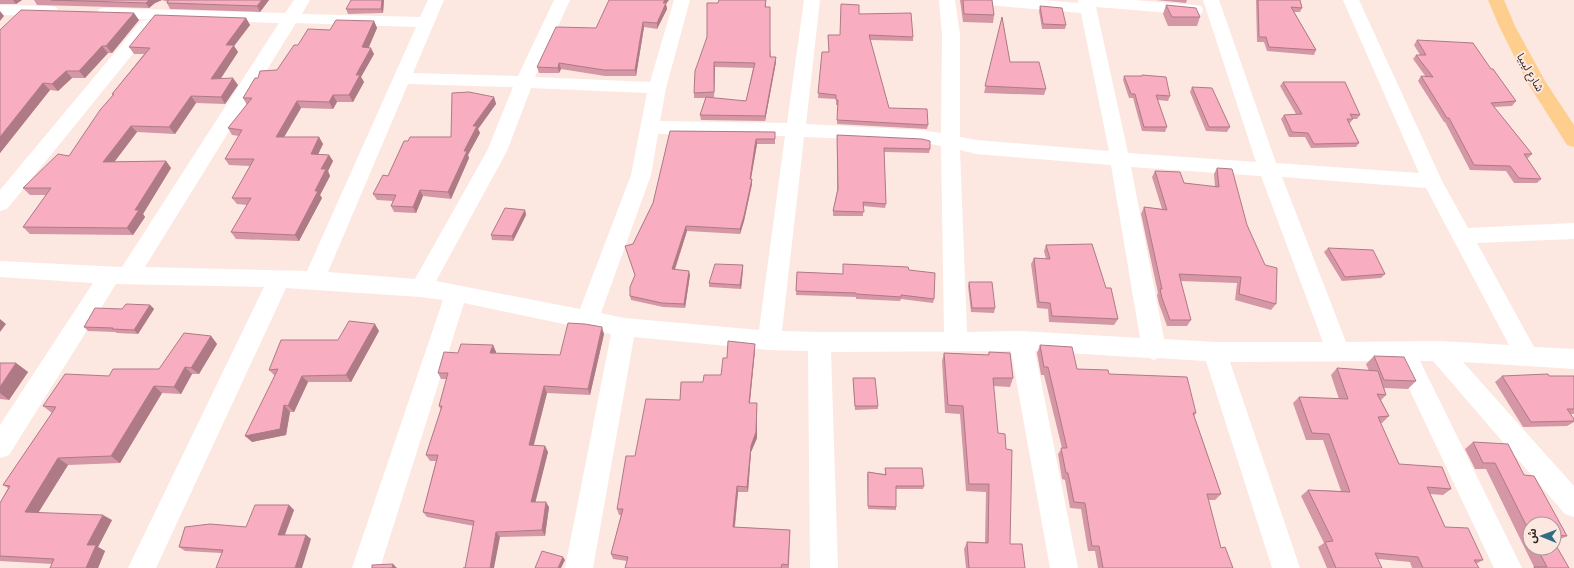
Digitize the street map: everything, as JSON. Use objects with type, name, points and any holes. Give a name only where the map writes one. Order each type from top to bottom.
[{"type":"highway","name":"شارع ليبيا","points":[[1496,0],[1506,26],[1533,76],[1574,140]]},
{"type":"street","points":[[0,204],[166,0]]},
{"type":"street","points":[[0,447],[119,274],[291,19],[302,0]]},
{"type":"street","points":[[314,280],[425,22],[436,0]]},
{"type":"street","points":[[421,288],[497,151],[524,82],[562,0]]},
{"type":"street","points":[[587,319],[641,175],[657,88],[682,0]]},
{"type":"street","points":[[769,340],[812,0]]},
{"type":"street","points":[[947,0],[951,35],[950,141],[956,341]]},
{"type":"street","points":[[987,0],[1213,6],[1269,170],[1338,352]]},
{"type":"street","points":[[1351,0],[1432,181],[1527,356]]},
{"type":"street","points":[[1087,3],[1120,159],[1154,350]]},
{"type":"street","points":[[5,27],[27,5]]},
{"type":"street","points":[[0,10],[27,5],[69,12]]},
{"type":"street","points":[[93,12],[425,22]]},
{"type":"street","points":[[401,78],[657,88]]},
{"type":"street","points":[[651,127],[795,130],[921,136],[976,147],[1120,159],[1432,181]]},
{"type":"street","points":[[1462,236],[1574,231]]},
{"type":"street","points":[[0,269],[279,280],[314,280],[421,288],[456,293],[624,327],[769,340],[819,342],[1021,342],[1215,352],[1403,351],[1574,359]]},
{"type":"street","points":[[142,568],[279,280]]},
{"type":"street","points":[[366,568],[456,293]]},
{"type":"street","points":[[579,568],[624,327]]},
{"type":"street","points":[[819,342],[824,568]]},
{"type":"street","points":[[1021,342],[1064,568]]},
{"type":"street","points":[[1403,351],[1508,568]]},
{"type":"street","points":[[1215,352],[1286,568]]},
{"type":"street","points":[[1439,352],[1574,505]]},
{"type":"building","points":[[51,0],[149,0],[146,3]]},
{"type":"building","points":[[168,0],[262,0],[257,6],[167,3]]},
{"type":"building","points":[[351,0],[382,0],[381,9],[346,9]]},
{"type":"building","points":[[609,0],[665,0],[663,3],[666,3],[657,23],[643,22],[635,70],[604,70],[559,63],[558,68],[537,67],[556,27],[596,28]]},
{"type":"building","points":[[719,0],[766,0],[765,7],[770,7],[770,57],[776,57],[765,116],[700,115],[706,97],[746,101],[755,63],[714,62],[714,92],[694,93],[695,71],[707,37],[707,3],[718,3]]},
{"type":"building","points":[[963,0],[992,0],[994,15],[964,14]]},
{"type":"building","points":[[1258,0],[1300,0],[1302,8],[1291,7],[1316,50],[1269,47],[1266,37],[1259,37]]},
{"type":"building","points":[[841,4],[859,5],[859,14],[911,13],[913,37],[869,35],[889,108],[927,109],[928,125],[837,120],[838,100],[836,100],[836,95],[818,93],[822,52],[829,52],[828,35],[840,35]]},
{"type":"building","points":[[1166,5],[1196,8],[1200,17],[1172,17]]},
{"type":"building","points":[[1040,6],[1062,8],[1066,25],[1043,24]]},
{"type":"building","points":[[21,10],[134,13],[106,46],[102,46],[79,71],[66,71],[52,84],[43,83],[0,137],[0,30]]},
{"type":"building","points":[[155,15],[246,18],[226,45],[234,45],[211,79],[233,78],[221,97],[191,96],[169,127],[131,126],[103,162],[166,161],[135,210],[139,210],[127,228],[23,227],[51,188],[23,188],[58,154],[69,156],[100,110],[114,94],[112,94],[150,48],[129,47]]},
{"type":"building","points":[[1002,17],[1010,62],[1039,62],[1046,89],[985,86]]},
{"type":"building","points":[[336,20],[374,21],[362,47],[371,48],[356,75],[360,75],[349,95],[333,95],[329,102],[297,101],[276,137],[319,137],[311,154],[329,155],[321,169],[326,169],[315,191],[318,191],[295,235],[231,232],[251,198],[232,198],[254,159],[225,159],[242,130],[228,128],[252,98],[243,98],[255,78],[258,78],[260,71],[277,70],[294,45],[298,45],[308,29],[330,30]]},
{"type":"building","points":[[1417,40],[1473,43],[1516,101],[1491,103],[1532,154],[1524,154],[1541,179],[1519,178],[1510,166],[1474,165],[1449,118],[1447,118],[1421,76],[1433,77],[1416,55],[1426,55]]},
{"type":"building","points":[[1142,75],[1166,77],[1170,96],[1156,95],[1167,127],[1144,127],[1135,94],[1131,94],[1124,76]]},
{"type":"building","points":[[1283,82],[1345,82],[1360,115],[1350,114],[1353,119],[1347,119],[1359,143],[1314,144],[1308,133],[1292,132],[1284,115],[1302,114]]},
{"type":"building","points":[[1192,87],[1212,88],[1230,127],[1209,127]]},
{"type":"building","points":[[469,92],[494,97],[473,126],[477,126],[464,151],[467,151],[448,192],[420,190],[413,207],[391,206],[396,195],[373,194],[383,175],[388,176],[404,141],[408,141],[410,137],[451,137],[452,93]]},
{"type":"building","points":[[670,131],[775,132],[775,139],[756,139],[750,179],[752,179],[740,229],[686,226],[672,269],[689,271],[684,304],[662,303],[630,296],[630,287],[635,275],[625,246],[633,244],[653,203]]},
{"type":"building","points":[[837,135],[922,139],[930,141],[930,149],[884,148],[886,204],[863,202],[864,212],[833,211],[838,189]]},
{"type":"building","points":[[1217,168],[1232,169],[1247,225],[1265,265],[1277,268],[1276,304],[1239,294],[1241,277],[1179,274],[1191,320],[1170,320],[1162,298],[1160,289],[1162,289],[1144,207],[1167,210],[1155,171],[1180,172],[1184,183],[1219,187]]},
{"type":"building","points":[[505,208],[525,210],[512,236],[491,235]]},
{"type":"building","points":[[1092,244],[1106,288],[1111,288],[1118,319],[1052,316],[1050,303],[1039,302],[1034,258],[1050,259],[1046,245]]},
{"type":"building","points":[[1328,248],[1373,250],[1385,274],[1345,277]]},
{"type":"building","points":[[715,264],[743,265],[740,285],[709,283]]},
{"type":"building","points":[[843,264],[908,267],[909,270],[935,273],[934,299],[901,295],[901,297],[856,293],[796,291],[797,272],[843,274]]},
{"type":"building","points":[[969,282],[992,282],[995,308],[972,308]]},
{"type":"building","points":[[126,304],[150,305],[134,330],[84,327],[95,308],[122,309]]},
{"type":"building","points":[[349,321],[375,324],[346,375],[302,376],[288,406],[284,405],[280,429],[245,436],[278,369],[269,370],[281,340],[338,340]]},
{"type":"building","points":[[568,323],[602,327],[588,389],[544,386],[529,445],[545,446],[531,502],[546,502],[542,530],[496,532],[490,568],[465,568],[474,521],[423,512],[438,455],[426,455],[442,406],[439,406],[448,373],[438,373],[444,352],[458,353],[461,344],[493,345],[490,353],[560,355]]},
{"type":"building","points":[[184,333],[211,336],[191,368],[185,367],[174,387],[154,386],[111,456],[58,458],[25,512],[103,515],[87,545],[96,545],[86,568],[50,568],[54,559],[0,556],[0,503],[10,486],[3,485],[56,407],[43,406],[65,374],[109,376],[113,369],[159,369]]},
{"type":"building","points":[[728,341],[755,344],[749,403],[757,403],[756,432],[751,446],[747,487],[737,486],[733,527],[790,530],[788,565],[782,564],[781,568],[625,568],[628,557],[611,554],[623,509],[617,509],[626,456],[635,456],[646,399],[680,400],[681,382],[703,382],[704,375],[721,375],[723,358],[727,358]]},
{"type":"building","points":[[1040,345],[1072,347],[1077,369],[1108,370],[1109,374],[1187,377],[1196,413],[1193,413],[1221,494],[1207,494],[1221,548],[1225,547],[1233,568],[1103,568],[1099,546],[1092,546],[1085,503],[1074,502],[1061,448],[1067,448],[1048,367],[1044,367]]},
{"type":"building","points":[[989,352],[1010,353],[1013,378],[993,378],[998,433],[1005,434],[1006,449],[1012,450],[1010,544],[1022,544],[1025,568],[969,568],[967,542],[988,543],[989,484],[969,484],[963,406],[948,405],[944,353],[989,355]]},
{"type":"building","points":[[1374,356],[1404,357],[1416,381],[1384,380]]},
{"type":"building","points":[[0,363],[16,363],[0,387]]},
{"type":"building","points":[[1337,368],[1378,371],[1386,395],[1377,394],[1389,416],[1378,417],[1399,464],[1442,467],[1451,489],[1427,487],[1445,527],[1468,528],[1483,560],[1474,560],[1479,568],[1423,568],[1418,557],[1375,553],[1382,568],[1336,568],[1325,542],[1333,541],[1308,490],[1350,492],[1329,434],[1312,433],[1299,397],[1348,399]]},
{"type":"building","points":[[1548,374],[1549,376],[1574,376],[1574,409],[1567,409],[1574,421],[1531,422],[1502,376]]},
{"type":"building","points":[[853,378],[875,378],[878,406],[855,406]]},
{"type":"building","points":[[1473,442],[1508,444],[1524,475],[1534,476],[1556,516],[1522,517],[1495,463],[1483,463]]},
{"type":"building","points":[[885,468],[922,468],[924,486],[896,486],[896,507],[868,506],[868,472],[886,475]]},
{"type":"building","points":[[255,505],[289,505],[278,535],[306,535],[295,568],[216,568],[223,550],[179,547],[185,527],[210,524],[246,527]]},
{"type":"building","points":[[1562,527],[1567,536],[1562,536]]},
{"type":"building","points":[[542,551],[563,557],[558,568],[535,568]]},
{"type":"building","points":[[1541,556],[1562,556],[1569,568],[1534,567],[1547,567]]},
{"type":"building","points":[[393,564],[392,568],[372,568],[372,565]]}]
